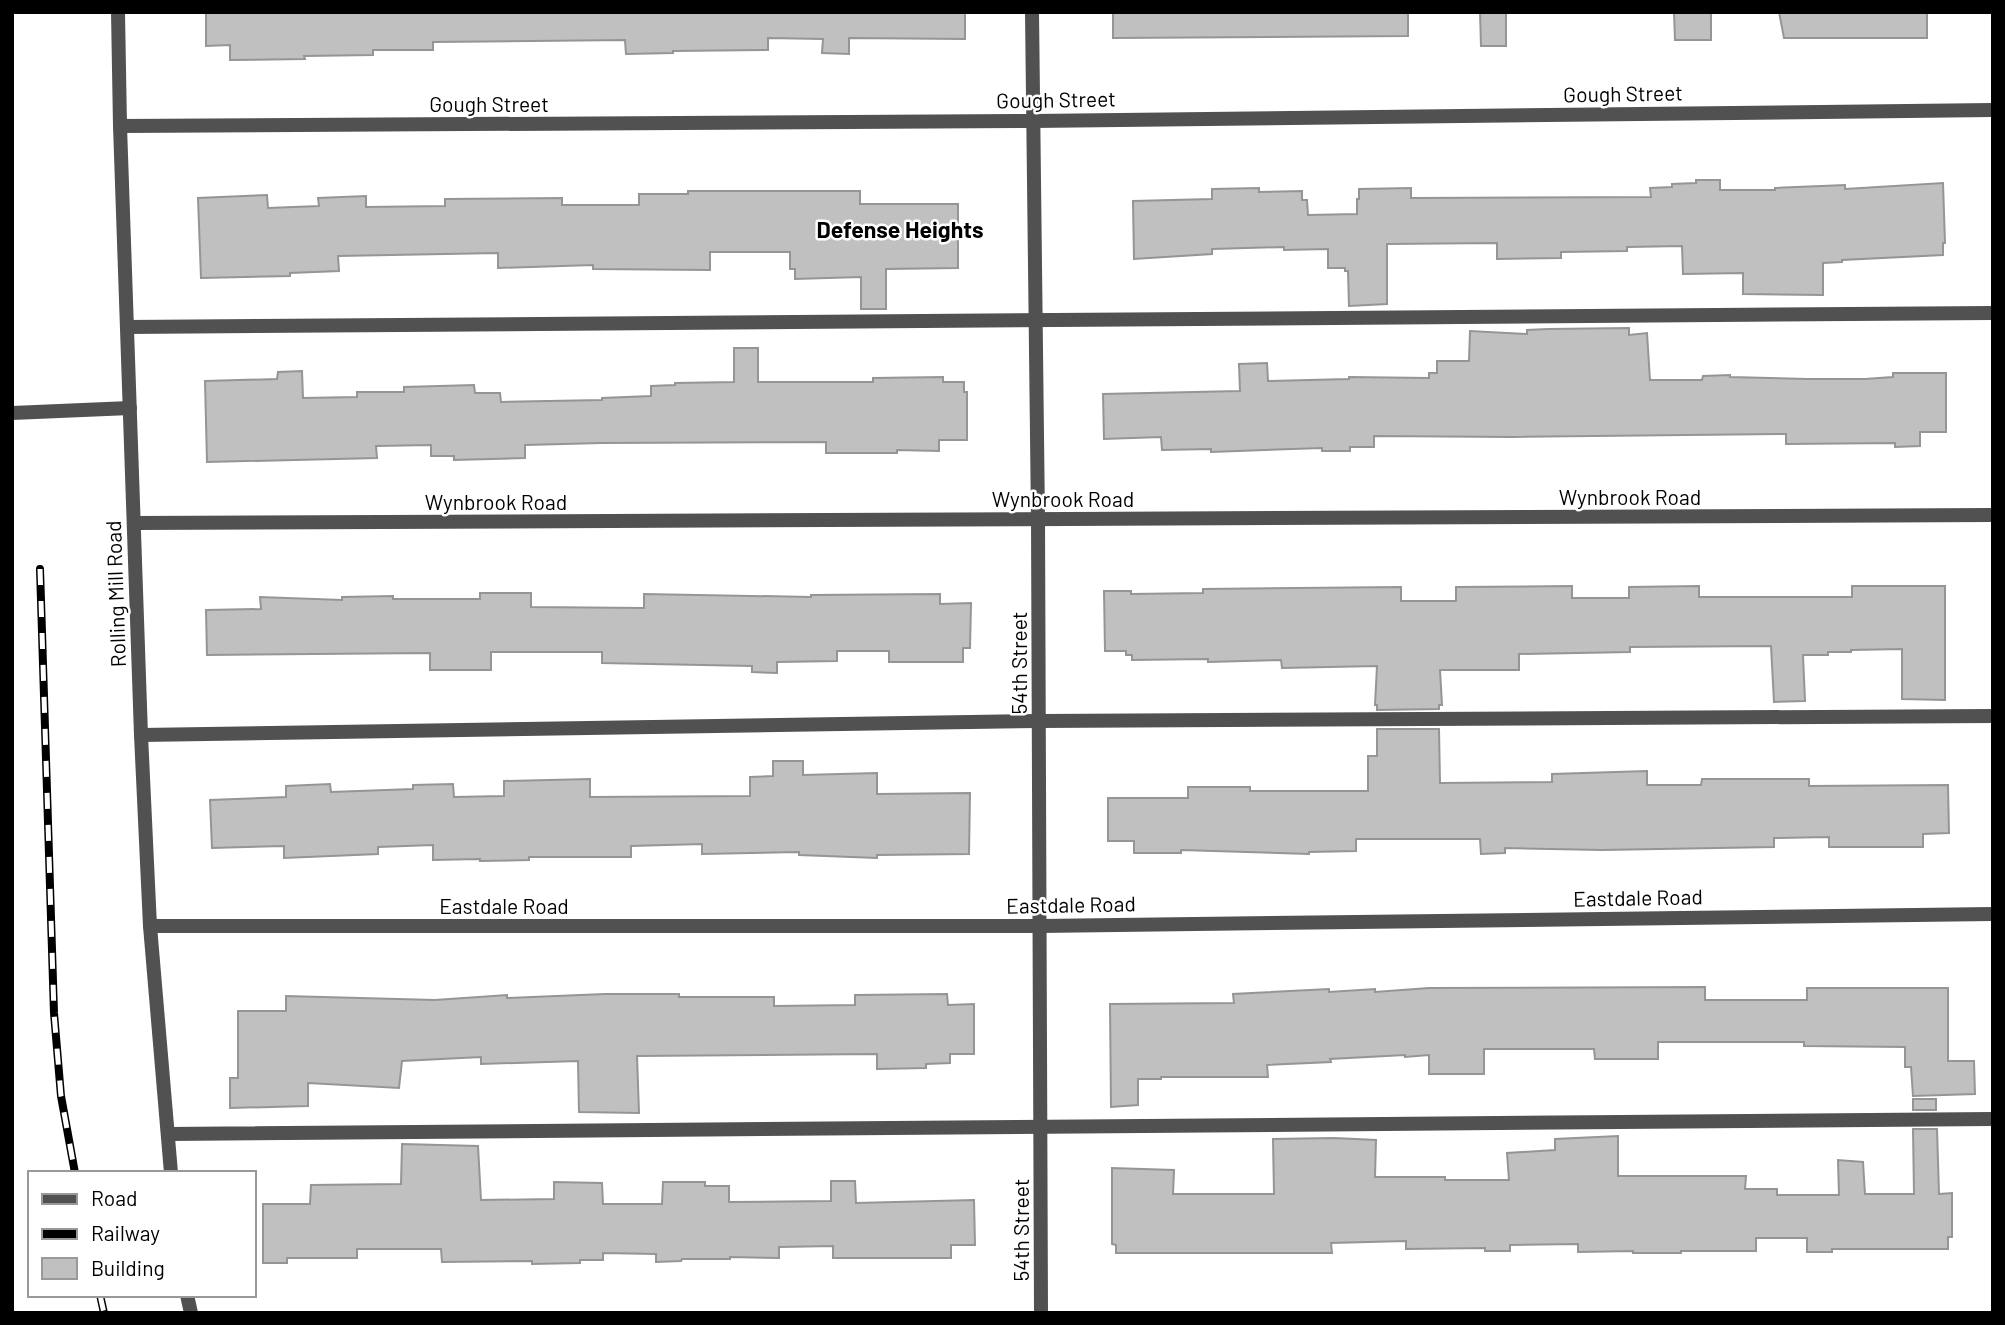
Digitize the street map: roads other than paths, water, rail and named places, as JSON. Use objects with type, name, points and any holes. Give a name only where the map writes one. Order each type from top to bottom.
[{"type":"street","name":"Rolling Mill Road","points":[[118,12],[141,735],[150,926],[171,1171]]},
{"type":"street","name":"54th Street","points":[[1032,12],[1037,321],[1041,1313]]},
{"type":"street","name":"Gough Street","points":[[120,126],[1033,121],[1993,110]]},
{"type":"street","points":[[127,327],[1993,313]]},
{"type":"street","points":[[12,413],[130,408]]},
{"type":"street","name":"Wynbrook Road","points":[[134,523],[1993,515]]},
{"type":"street","points":[[141,735],[1039,720],[1993,716]]},
{"type":"street","name":"Eastdale Road","points":[[150,926],[1040,926],[1993,914]]},
{"type":"street","points":[[168,1134],[1993,1119]]},
{"type":"railway","points":[[40,569],[54,1013],[61,1096],[75,1171]]},
{"type":"railway","points":[[100,1297],[104,1313]]},
{"type":"district","name":"Defense Heights","points":[[900,229]]}]
